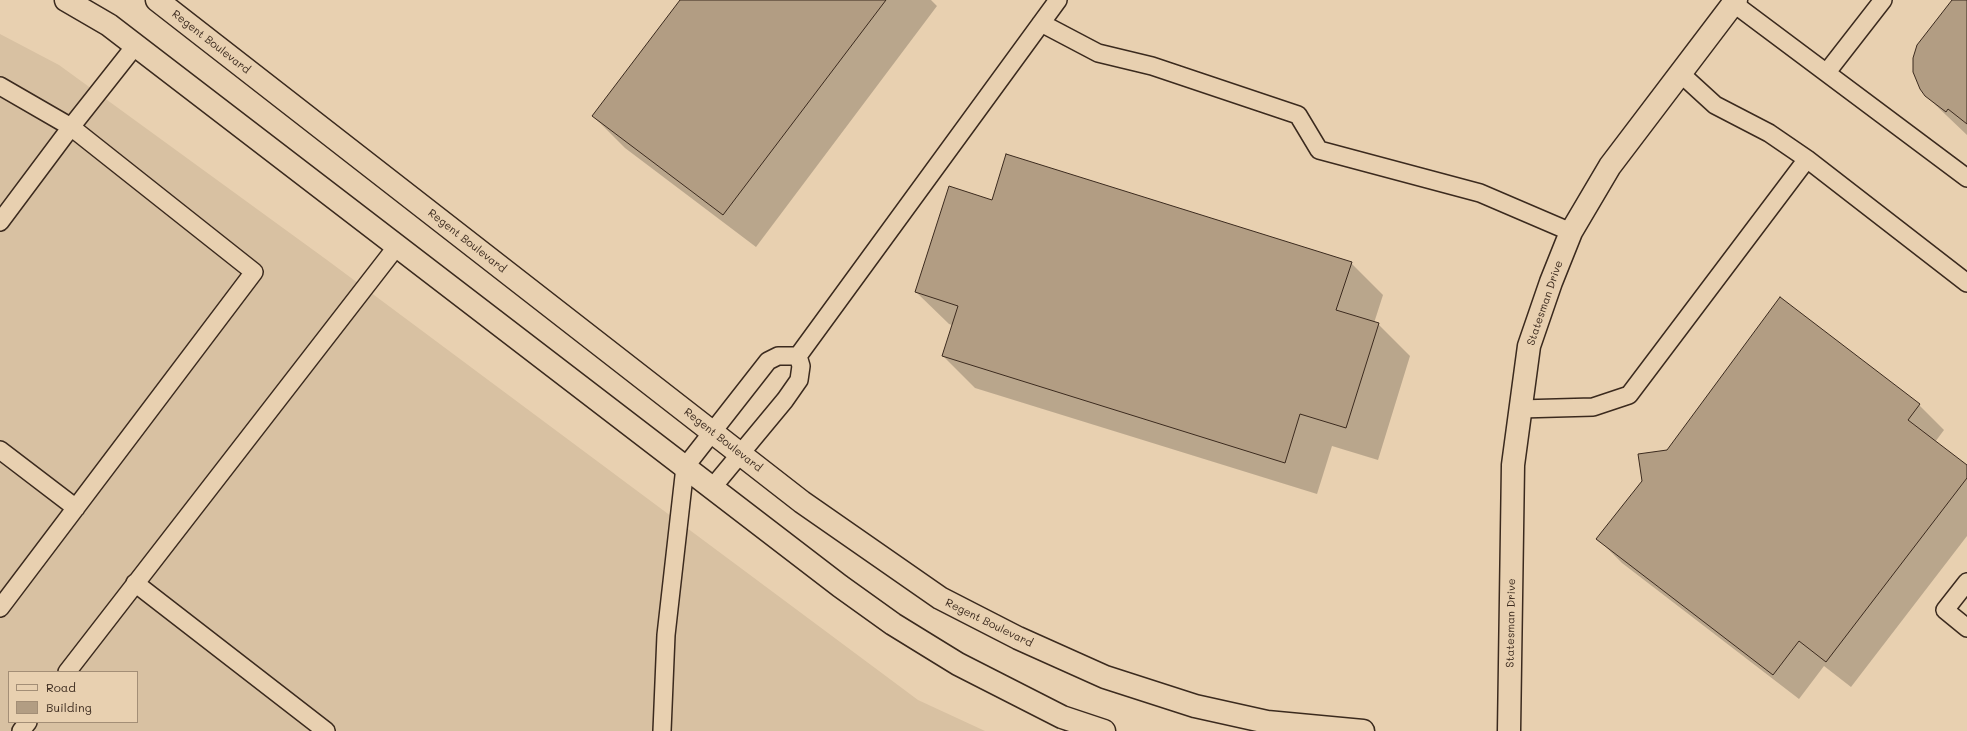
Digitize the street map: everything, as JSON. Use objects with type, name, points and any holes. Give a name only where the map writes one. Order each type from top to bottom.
[{"type":"street","points":[[66,0],[108,25],[840,586],[893,624],[958,664],[1062,718],[1104,731]]},
{"type":"street","name":"Regent Boulevard","points":[[157,0],[802,502],[940,598],[1018,638],[1105,677],[1194,706],[1267,722],[1363,731]]},
{"type":"street","name":"Statesman Drive","points":[[1509,731],[1513,465],[1529,346],[1551,282],[1571,232],[1610,166],[1735,2]]},
{"type":"lane","points":[[798,356],[1058,0]]},
{"type":"lane","points":[[1827,72],[1884,0]]},
{"type":"lane","points":[[1735,2],[1967,178]]},
{"type":"lane","points":[[1041,23],[1098,53],[1152,66],[1298,114],[1318,150],[1480,194],[1571,232]]},
{"type":"lane","points":[[0,222],[135,46]]},
{"type":"lane","points":[[1680,73],[1716,105],[1769,133],[1807,159],[1967,283]]},
{"type":"lane","points":[[0,86],[72,127],[254,272],[0,608]]},
{"type":"lane","points":[[1520,409],[1593,406],[1629,395],[1807,159]]},
{"type":"lane","points":[[68,671],[397,246]]},
{"type":"lane","points":[[662,731],[666,635],[685,467],[768,361],[778,356],[798,356]]},
{"type":"lane","points":[[712,488],[785,400],[799,380],[801,366],[798,356]]},
{"type":"lane","points":[[0,450],[76,508]]},
{"type":"lane","points":[[1967,582],[1945,610],[1967,628]]},
{"type":"lane","points":[[135,583],[326,731]]},
{"type":"lane","points":[[21,731],[27,723]]},
{"type":"shaded area","points":[[0,34],[59,65],[327,260],[918,700],[985,731],[0,731]]},
{"type":"building","points":[[680,0],[886,0],[723,215],[592,116]]},
{"type":"building","points":[[1952,0],[1967,0],[1967,124],[1948,109],[1946,112],[1925,96],[1920,89],[1913,72],[1913,58],[1917,45]]},
{"type":"building","points":[[1006,154],[1352,262],[1336,310],[1379,323],[1346,428],[1300,414],[1285,463],[942,356],[958,306],[915,292],[949,186],[992,200]]},
{"type":"building","points":[[1780,297],[1920,404],[1908,420],[1967,465],[1967,478],[1826,662],[1799,641],[1773,675],[1596,539],[1642,481],[1638,454],[1667,450]]}]
